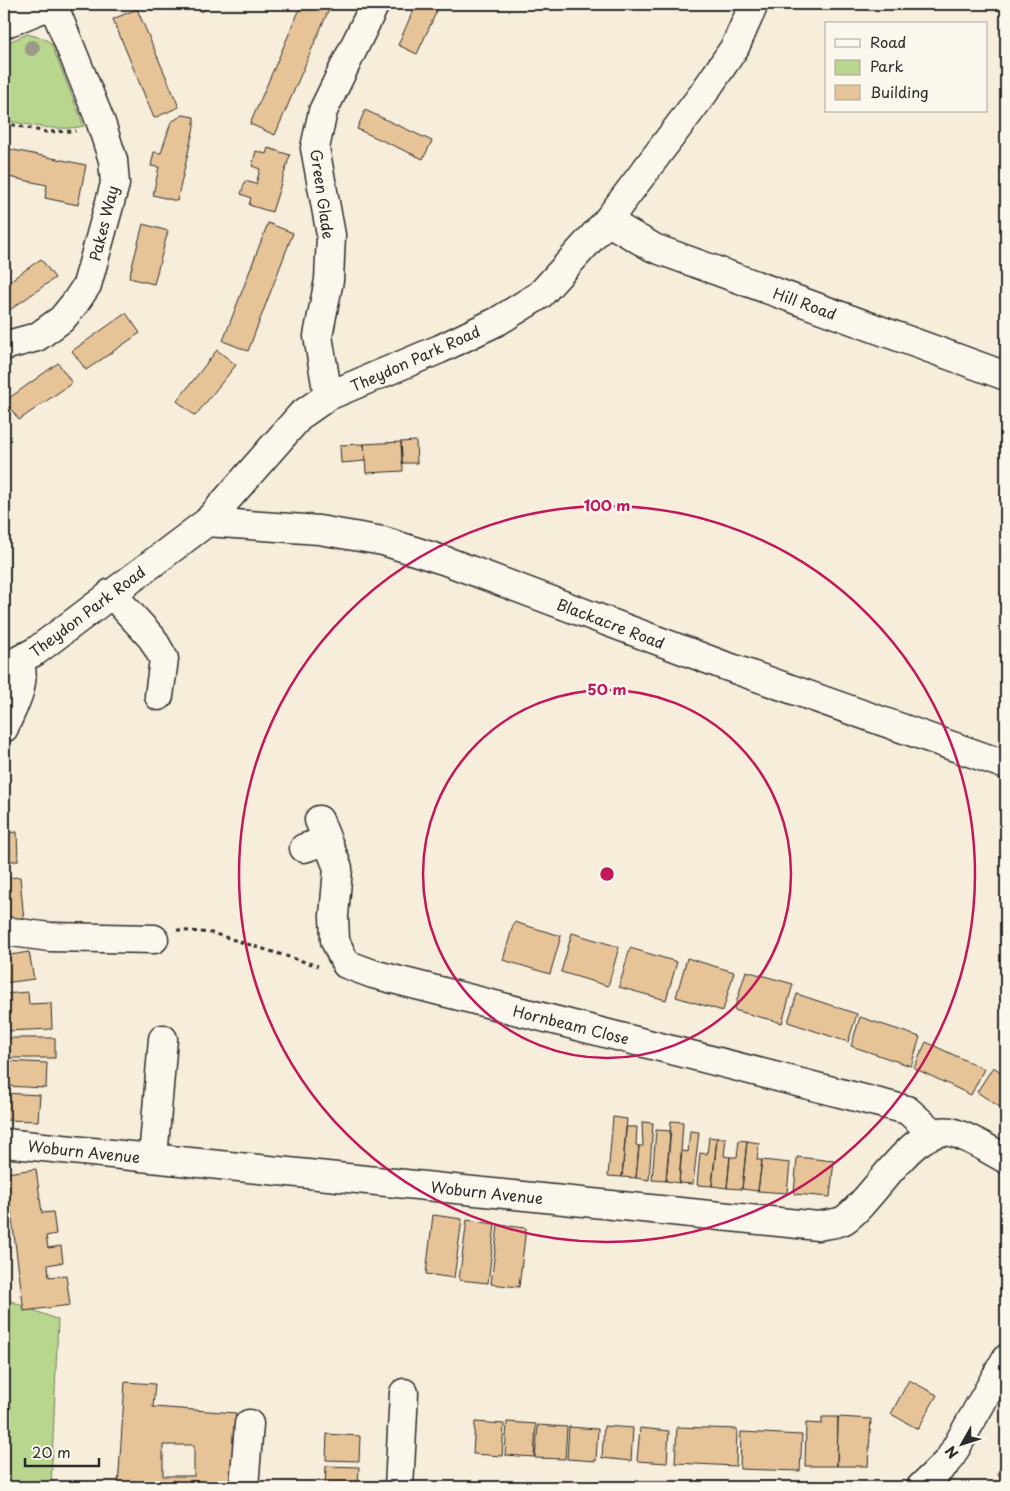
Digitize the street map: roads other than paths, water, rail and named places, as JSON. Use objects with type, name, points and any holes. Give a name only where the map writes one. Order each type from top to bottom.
[{"type":"street","points":[[4,24],[53,4]]},
{"type":"street","name":"Pakes Way","points":[[4,346],[37,337],[62,319],[87,285],[115,184],[113,160],[101,123],[53,4]]},
{"type":"street","name":"Green Glade","points":[[328,396],[318,336],[329,280],[331,235],[315,148],[323,111],[375,4]]},
{"type":"street","name":"Theydon Park Road","points":[[11,664],[36,651],[207,522],[301,415],[328,396],[440,349],[498,321],[540,295],[607,221],[709,86],[735,47],[754,4]]},
{"type":"street","name":"Hill Road","points":[[607,221],[654,248],[1006,376]]},
{"type":"street","name":"Blackacre Road","points":[[207,522],[319,530],[383,541],[446,561],[720,664],[1006,765]]},
{"type":"street","points":[[111,593],[152,638],[164,659],[159,696]]},
{"type":"street","points":[[4,728],[15,703],[23,671],[11,664]]},
{"type":"street","name":"Hornbeam Close","points":[[317,836],[338,868],[334,916],[335,941],[346,964],[373,974],[907,1110],[934,1134]]},
{"type":"street","points":[[4,931],[50,937],[154,939]]},
{"type":"street","points":[[153,1158],[163,1039]]},
{"type":"street","points":[[934,1134],[949,1132],[1006,1159]]},
{"type":"street","name":"Woburn Avenue","points":[[4,1143],[818,1226],[843,1221],[862,1204],[902,1157],[918,1142],[934,1134]]},
{"type":"street","points":[[921,1487],[949,1460],[1004,1369]]},
{"type":"street","points":[[399,1487],[404,1393]]},
{"type":"street","points":[[244,1487],[249,1424]]}]
